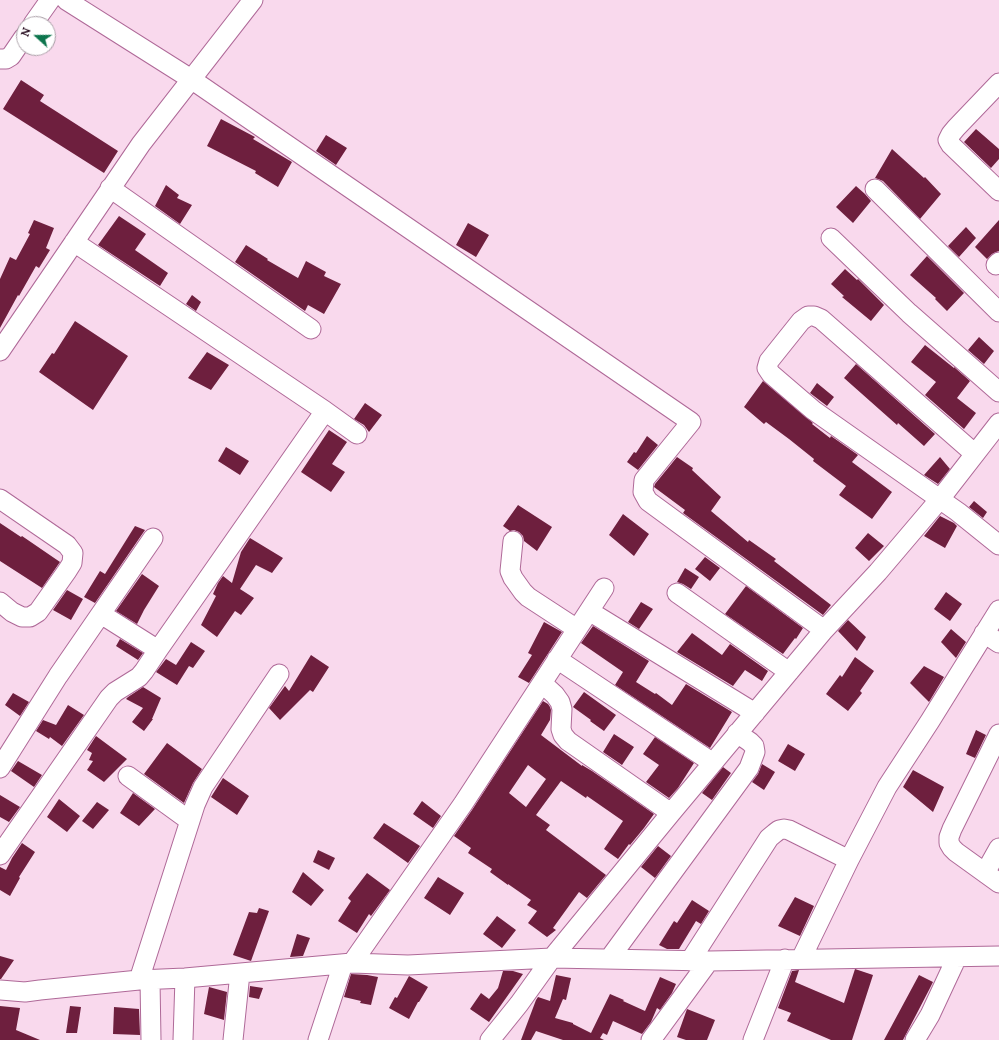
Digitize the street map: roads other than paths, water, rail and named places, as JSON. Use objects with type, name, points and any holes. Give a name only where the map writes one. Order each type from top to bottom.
[{"type":"street","points":[[39,16],[50,0]]},
{"type":"street","points":[[66,0],[191,79],[691,422],[644,480],[643,492],[648,501],[824,630]]},
{"type":"street","points":[[0,351],[7,326],[74,242],[141,144],[253,0]]},
{"type":"street","points":[[0,59],[6,60],[16,49]]},
{"type":"street","points":[[999,83],[956,128],[948,140],[951,145],[999,190]]},
{"type":"street","points":[[110,188],[311,329]]},
{"type":"street","points":[[875,189],[999,312]]},
{"type":"street","points":[[831,238],[909,313],[999,392]]},
{"type":"street","points":[[74,242],[325,410],[357,434]]},
{"type":"street","points":[[975,454],[822,319],[814,316],[808,316],[801,321],[769,361],[767,368],[770,374],[813,410],[958,512],[999,545]]},
{"type":"street","points":[[0,855],[109,698],[115,692],[139,677],[325,410]]},
{"type":"street","points":[[490,1040],[519,1004],[552,958],[671,813],[824,630],[878,572],[940,499],[999,423]]},
{"type":"street","points":[[0,499],[67,545],[73,553],[70,568],[38,612],[30,617],[22,617],[12,612],[0,602]]},
{"type":"street","points":[[0,768],[58,676],[153,538]]},
{"type":"street","points":[[513,541],[510,571],[523,592],[528,597],[577,629]]},
{"type":"street","points":[[318,1040],[348,963],[462,804],[604,588]]},
{"type":"street","points":[[677,592],[789,672]]},
{"type":"street","points":[[753,1040],[793,959],[849,860],[894,774],[930,721],[992,638],[999,610]]},
{"type":"street","points":[[589,611],[755,712]]},
{"type":"street","points":[[101,614],[158,650]]},
{"type":"street","points":[[558,659],[713,763]]},
{"type":"street","points":[[151,1040],[144,980],[195,805],[203,787],[280,674]]},
{"type":"street","points":[[542,683],[555,694],[560,702],[562,709],[561,728],[563,735],[568,741],[671,813]]},
{"type":"street","points":[[609,959],[749,768],[755,752],[754,746],[737,733]]},
{"type":"street","points":[[999,734],[949,837],[949,843],[952,848],[992,878],[999,848]]},
{"type":"street","points":[[128,776],[190,821]]},
{"type":"street","points":[[690,960],[769,838],[775,832],[784,829],[789,830],[849,860]]},
{"type":"street","points":[[0,990],[24,992],[144,980],[185,978],[348,963],[408,965],[552,958],[709,961],[999,956]]},
{"type":"street","points":[[915,1040],[930,1015],[957,957]]},
{"type":"street","points":[[651,1040],[709,961]]},
{"type":"street","points":[[233,1040],[240,972]]},
{"type":"street","points":[[183,1040],[185,978]]}]
